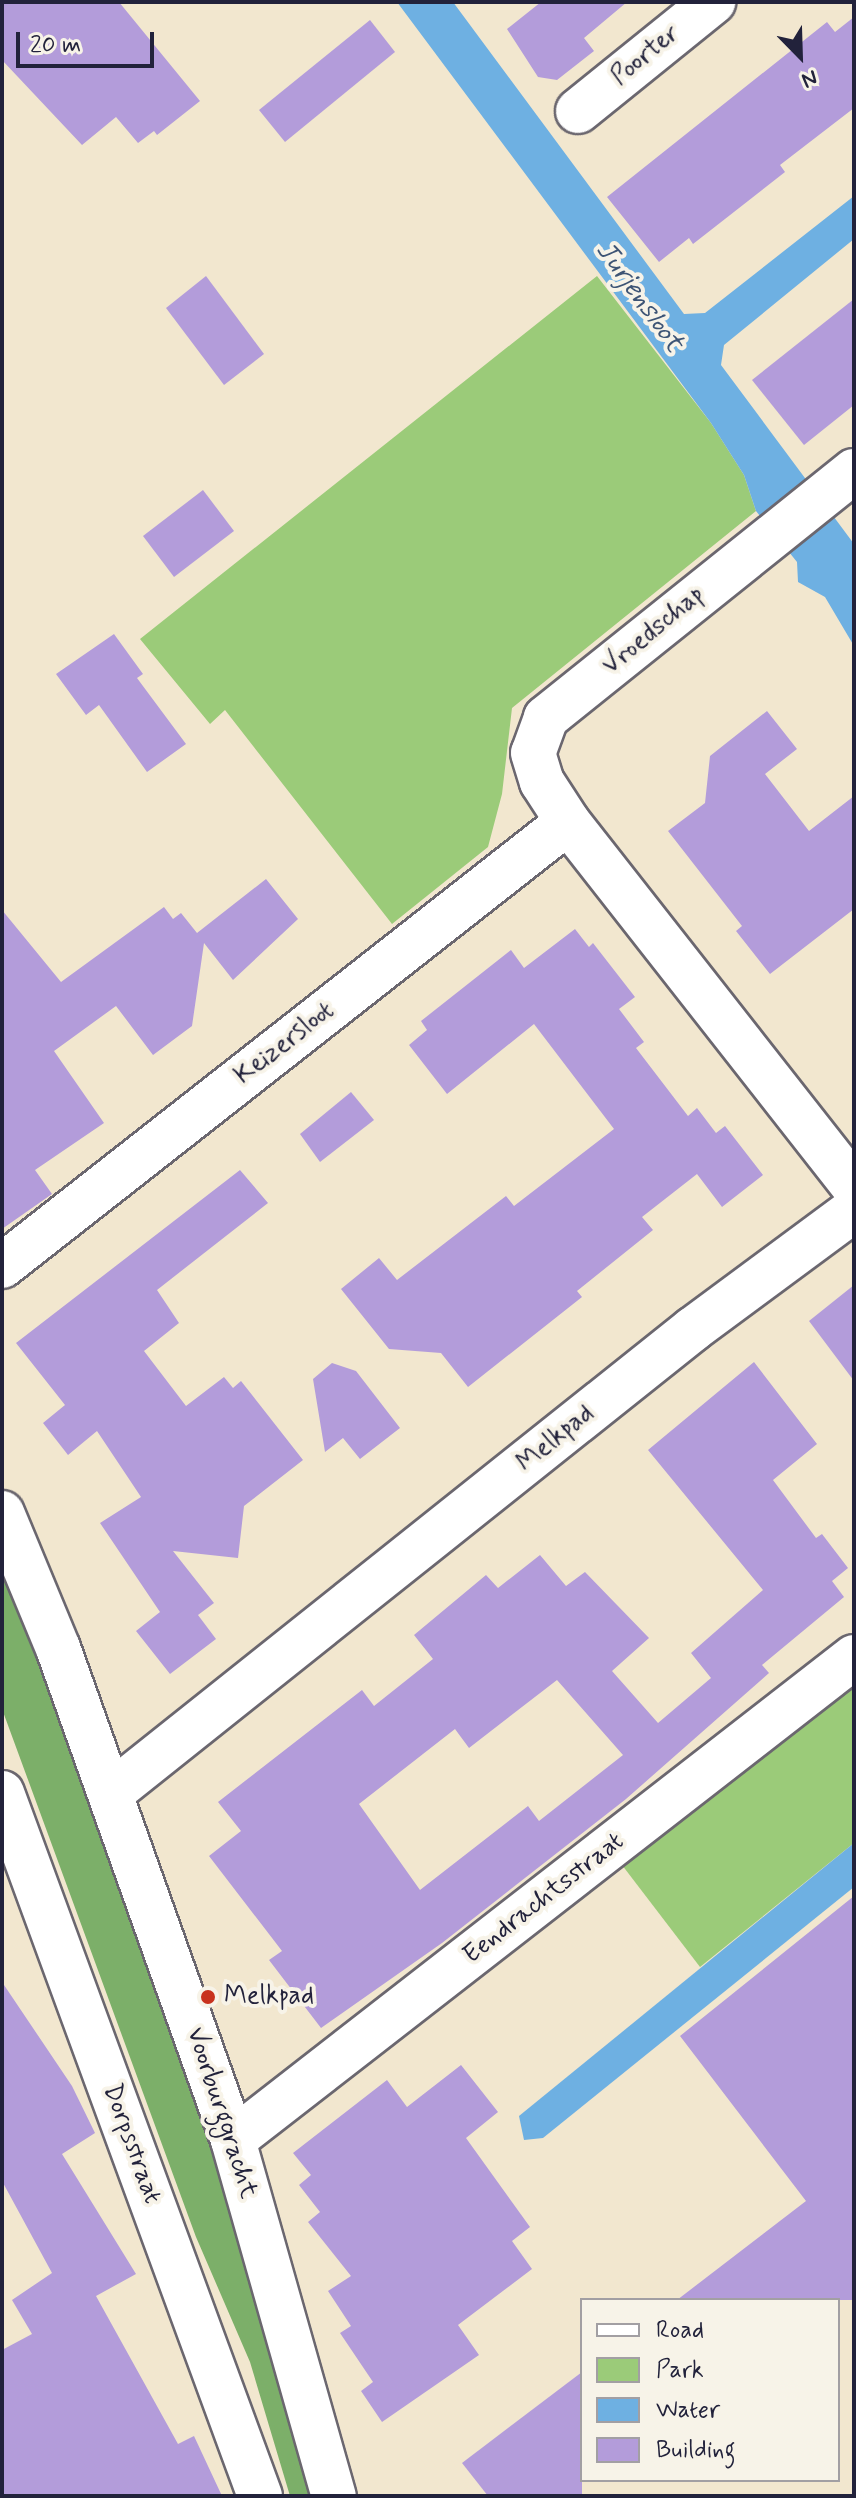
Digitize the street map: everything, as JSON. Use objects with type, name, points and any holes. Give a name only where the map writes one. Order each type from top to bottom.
[{"type":"street","name":"Poorter","points":[[578,111],[713,2]]},
{"type":"street","name":"Vroedschap","points":[[568,822],[536,768],[536,736],[546,718],[840,482]]},
{"type":"street","points":[[568,822],[854,1187]]},
{"type":"street","name":"Keizersloot","points":[[2,1266],[568,822]]},
{"type":"street","name":"Melkpad","points":[[111,1793],[693,1329],[854,1210]]},
{"type":"street","name":"Voorburggracht","points":[[2,1513],[111,1793],[233,2140],[334,2496]]},
{"type":"street","name":"Eendrachtsstraat","points":[[233,2140],[854,1657]]},
{"type":"street","name":"Dorpsstraat","points":[[2,1793],[260,2496]]},
{"type":"green space","points":[[597,276],[711,423],[744,475],[756,511],[512,708],[502,794],[488,847],[392,924],[225,710],[210,724],[140,639]]},
{"type":"green space","points":[[2,1565],[175,2026],[301,2426],[317,2496],[290,2496],[250,2362],[196,2237],[2,1709]]},
{"type":"green space","points":[[854,1680],[854,1843],[700,1967],[622,1865]]},
{"type":"water","name":"Jurjensloot","points":[[397,2],[453,2],[684,314],[705,313],[854,196],[854,239],[724,345],[721,365],[854,544],[854,646],[825,597],[798,582],[797,562],[756,511],[744,475],[711,423]]},
{"type":"water","points":[[854,1843],[854,1887],[543,2138],[524,2140],[519,2116]]},
{"type":"building","points":[[2,2],[119,2],[200,101],[157,135],[154,131],[138,143],[116,117],[82,145],[2,60]]},
{"type":"building","points":[[541,2],[627,2],[584,38],[594,51],[557,80],[538,77],[507,29]]},
{"type":"building","points":[[854,17],[854,108],[780,165],[785,172],[693,244],[689,238],[659,262],[607,197],[827,22],[835,32]]},
{"type":"building","points":[[370,20],[395,52],[285,142],[259,110]]},
{"type":"building","points":[[206,276],[264,354],[224,385],[166,308]]},
{"type":"building","points":[[854,299],[854,405],[804,445],[752,380]]},
{"type":"building","points":[[203,490],[234,531],[174,577],[143,536]]},
{"type":"building","points":[[114,634],[143,674],[137,678],[186,744],[147,772],[99,705],[86,715],[56,674]]},
{"type":"building","points":[[767,711],[797,749],[765,774],[809,831],[854,796],[854,909],[770,974],[736,931],[742,926],[668,831],[705,803],[710,756]]},
{"type":"building","points":[[266,879],[298,919],[233,980],[204,943],[192,1026],[153,1055],[116,1006],[54,1051],[104,1123],[35,1170],[52,1194],[2,1229],[2,910],[61,982],[164,907],[173,919],[181,913],[197,933]]},
{"type":"building","points":[[575,929],[589,947],[593,943],[635,997],[619,1009],[644,1042],[636,1048],[688,1116],[697,1108],[716,1133],[725,1126],[763,1175],[722,1207],[697,1174],[642,1217],[653,1230],[577,1291],[582,1297],[468,1387],[441,1353],[389,1349],[341,1289],[379,1258],[397,1280],[506,1196],[514,1206],[614,1129],[534,1024],[447,1094],[409,1045],[427,1030],[421,1021],[511,950],[524,968]]},
{"type":"building","points":[[351,1092],[374,1120],[320,1162],[300,1134]]},
{"type":"building","points":[[240,1170],[268,1203],[157,1290],[179,1323],[144,1351],[186,1406],[224,1377],[233,1388],[241,1381],[303,1460],[244,1506],[238,1558],[173,1551],[214,1603],[198,1615],[216,1639],[170,1674],[136,1631],[160,1612],[100,1523],[141,1497],[97,1431],[68,1455],[43,1423],[65,1405],[16,1343]]},
{"type":"building","points":[[854,1285],[854,1381],[809,1321]]},
{"type":"building","points":[[754,1362],[817,1444],[773,1480],[816,1538],[822,1534],[848,1568],[832,1581],[844,1597],[762,1665],[769,1673],[626,1799],[442,1943],[321,2028],[269,1960],[282,1951],[209,1856],[241,1831],[218,1802],[362,1690],[374,1706],[433,1659],[414,1635],[486,1575],[498,1588],[540,1555],[566,1586],[585,1572],[649,1638],[612,1671],[658,1723],[711,1678],[691,1653],[763,1590],[648,1450]],"holes":[[[557,1680],[623,1755],[539,1821],[528,1806],[420,1890],[359,1804],[455,1729],[469,1748]]]},
{"type":"building","points":[[332,1363],[356,1371],[400,1428],[360,1459],[343,1438],[325,1452],[313,1379]]},
{"type":"building","points":[[854,1896],[854,2300],[680,2298],[806,2201],[680,2036]]},
{"type":"building","points":[[2,1982],[72,2086],[95,2133],[62,2154],[136,2274],[96,2296],[178,2444],[194,2436],[222,2496],[2,2496],[2,2350],[32,2334],[12,2300],[52,2273],[2,2181]]},
{"type":"building","points":[[461,2065],[498,2112],[466,2138],[530,2227],[512,2241],[532,2269],[458,2325],[479,2355],[382,2422],[361,2391],[373,2382],[340,2333],[351,2326],[328,2291],[351,2276],[308,2222],[320,2212],[299,2185],[311,2175],[293,2153],[387,2080],[407,2107]]},
{"type":"building","points":[[580,2374],[582,2496],[488,2496],[462,2463]]},
{"type":"place","name":"Melkpad","points":[[208,1997]]}]
